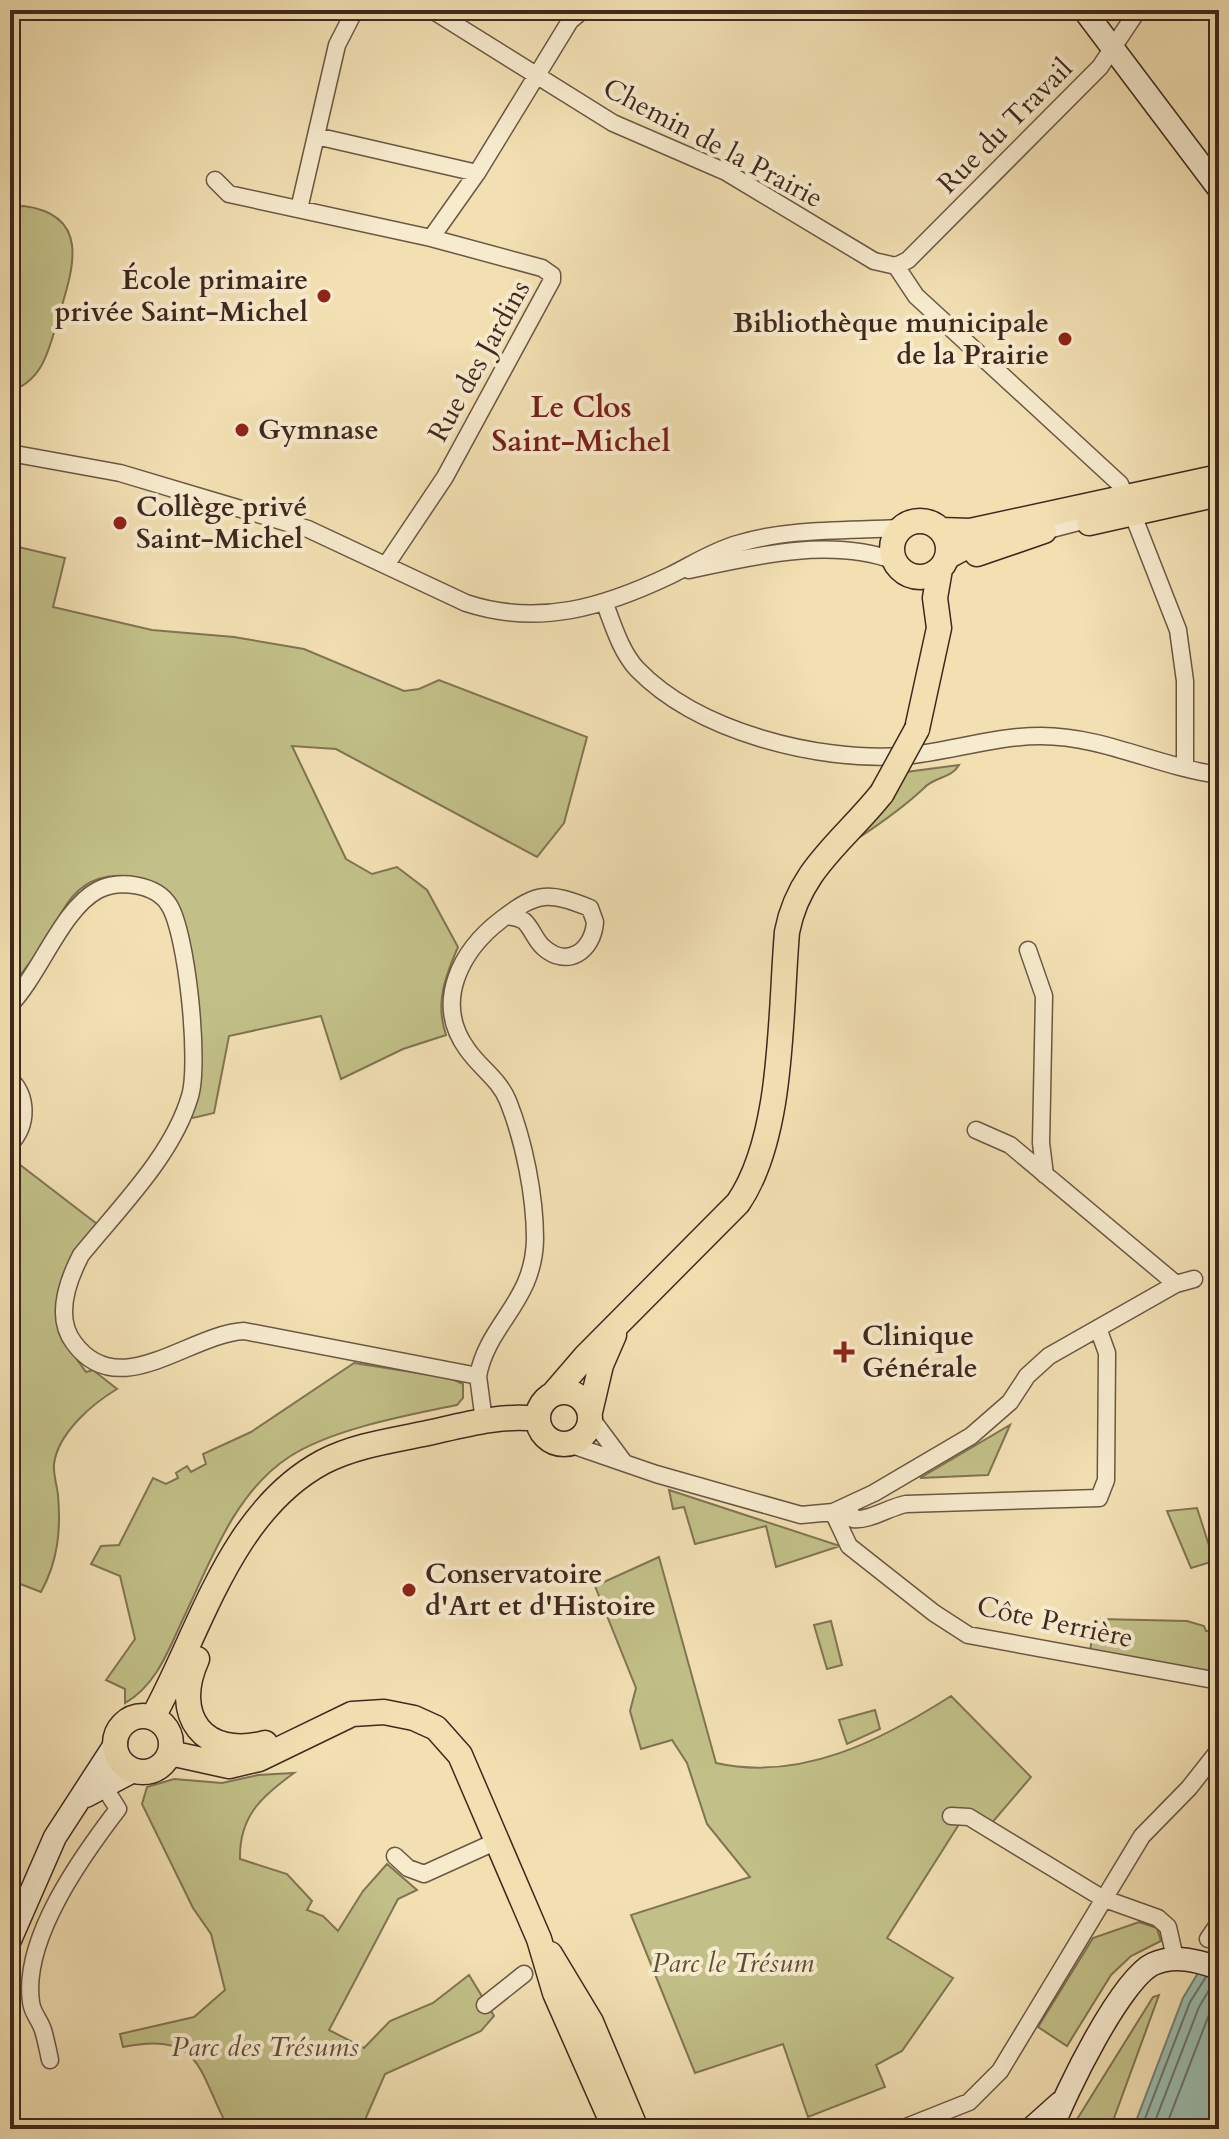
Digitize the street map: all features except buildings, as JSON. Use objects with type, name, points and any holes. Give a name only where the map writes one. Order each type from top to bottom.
[{"type":"main road","points":[[1084,10],[1219,189]]},
{"type":"main road","points":[[626,1315],[608,1347],[585,1434],[569,1444],[551,1441],[539,1428],[539,1408],[626,1315],[738,1203],[751,1185],[769,1125],[787,932],[794,901],[812,870],[882,793],[917,729],[950,583],[965,563],[990,548],[1131,507],[1219,477]]},
{"type":"main road","points":[[932,670],[927,623],[919,595],[900,567],[893,546],[901,528],[918,521],[928,522],[941,530],[970,531],[1219,494]]},
{"type":"main road","points":[[939,628],[935,598],[947,543],[941,530]]},
{"type":"main road","points":[[900,567],[923,577],[971,544],[1044,531]]},
{"type":"main road","points":[[554,1393],[577,1395],[590,1415]]},
{"type":"main road","points":[[153,1717],[203,1613],[247,1533],[281,1490],[323,1462],[363,1446],[484,1421],[537,1419]]},
{"type":"main road","points":[[203,1613],[199,1656],[187,1687],[186,1702],[194,1720],[203,1733],[227,1747],[241,1749],[270,1742],[283,1746]]},
{"type":"main road","points":[[170,1753],[229,1766],[259,1759],[352,1714],[384,1712],[414,1718],[436,1728],[460,1755],[539,1939],[555,1993],[615,2129]]},
{"type":"main road","points":[[10,1940],[55,1837],[116,1743],[124,1724],[143,1715],[153,1717],[169,1732],[170,1753],[156,1768],[135,1770],[81,1798]]},
{"type":"main road","points":[[116,1743],[121,1760],[135,1770]]},
{"type":"main road","points":[[539,1939],[591,2022],[636,2129]]},
{"type":"main road","points":[[1052,2129],[1061,2102],[1131,1981],[1153,1964],[1175,1958],[1212,1965]]},
{"type":"main road","points":[[1031,2129],[1061,2102]]},
{"type":"street","points":[[299,209],[337,45],[355,10]]},
{"type":"street","name":"Chemin de la Prairie","points":[[432,10],[613,123],[726,172],[874,261],[896,266]]},
{"type":"street","points":[[431,238],[477,173],[570,21],[583,10]]},
{"type":"street","name":"Rue du Travail","points":[[896,266],[908,260],[1114,51],[1138,10]]},
{"type":"street","points":[[316,136],[477,173]]},
{"type":"street","name":"Rue des Jardins","points":[[215,180],[229,194],[431,238],[549,271],[552,280],[445,477],[386,565]]},
{"type":"street","points":[[896,266],[916,296],[1120,484],[1178,630],[1185,681],[1185,767]]},
{"type":"street","points":[[10,453],[135,477],[308,529],[492,611],[557,614],[605,604],[672,574],[707,554],[740,543],[793,534],[901,528]]},
{"type":"street","points":[[672,574],[792,552],[856,551],[900,567]]},
{"type":"street","points":[[605,604],[626,654],[644,675],[687,705],[758,737],[843,756],[879,757],[952,748],[1004,737],[1066,737],[1219,775]]},
{"type":"street","points":[[10,1005],[33,976],[78,906],[96,891],[136,885],[161,895],[168,902],[182,946],[195,1073],[181,1119],[162,1152],[81,1255],[74,1269],[64,1308],[71,1339],[84,1354],[106,1367],[127,1369],[182,1352],[227,1332],[244,1331],[478,1376]]},
{"type":"street","points":[[484,1421],[478,1376],[481,1358],[529,1281],[535,1240],[523,1158],[509,1103],[497,1081],[459,1037],[453,1020],[453,988],[469,950],[506,916],[531,899],[557,896],[590,908],[595,930],[584,950],[571,958],[560,957],[542,947],[523,921],[506,916]]},
{"type":"street","points":[[1028,950],[1044,996],[1041,1143],[1045,1175]]},
{"type":"street","points":[[10,1079],[21,1093],[24,1116],[10,1144]]},
{"type":"street","points":[[976,1130],[1004,1141],[1176,1284]]},
{"type":"street","points":[[569,1444],[801,1515],[840,1509],[971,1436],[1010,1402],[1027,1376],[1049,1356],[1176,1284],[1194,1279]]},
{"type":"street","points":[[840,1509],[853,1519],[860,1520],[889,1507],[906,1504],[1099,1498],[1106,1480],[1107,1353],[1098,1328]]},
{"type":"street","points":[[590,1415],[623,1461]]},
{"type":"street","name":"Côte Perrière","points":[[840,1509],[849,1546],[934,1613],[968,1635],[1219,1681]]},
{"type":"street","points":[[901,2129],[969,2102],[1000,2071],[1027,2033],[1102,1898],[1142,1836],[1198,1779],[1219,1750]]},
{"type":"street","points":[[50,2060],[43,2027],[30,2001],[34,1959],[43,1928],[92,1843],[118,1809],[103,1785]]},
{"type":"street","points":[[951,1816],[969,1817],[1102,1898],[1144,1910],[1168,1927],[1175,1958]]},
{"type":"street","points":[[395,1856],[408,1868],[424,1874],[497,1841]]},
{"type":"street","points":[[1208,1939],[1219,1923]]},
{"type":"street","points":[[485,2005],[524,1974]]},
{"type":"green space","points":[[24,206],[45,211],[59,220],[68,231],[72,261],[45,359],[32,378],[10,391],[10,207]]},
{"type":"green space","points":[[10,545],[65,558],[53,607],[152,630],[234,637],[304,649],[404,691],[419,689],[439,680],[587,737],[564,823],[537,857],[336,749],[292,746],[346,859],[372,874],[397,867],[427,890],[458,947],[443,990],[441,1012],[446,1035],[403,1049],[341,1079],[321,1016],[229,1036],[214,1113],[193,1118],[189,1113],[198,1061],[177,904],[155,885],[127,876],[99,879],[74,895],[10,988]]},
{"type":"green space","points":[[959,765],[952,773],[928,784],[860,837],[858,835],[906,772]]},
{"type":"green space","points":[[19,1164],[97,1224],[75,1252],[63,1340],[86,1372],[93,1370],[117,1389],[78,1420],[57,1452],[54,1468],[58,1533],[55,1557],[41,1592],[10,1580],[10,1170]]},
{"type":"green space","points":[[354,1363],[450,1378],[463,1384],[463,1398],[457,1405],[371,1424],[326,1438],[289,1457],[270,1472],[238,1509],[226,1530],[160,1666],[145,1687],[125,1703],[125,1689],[106,1680],[135,1639],[120,1576],[91,1564],[101,1546],[119,1545],[153,1478],[166,1484],[178,1478],[176,1473],[187,1466],[191,1472],[206,1464],[203,1454],[251,1432]]},
{"type":"green space","points":[[1010,1425],[988,1475],[920,1478]]},
{"type":"green space","points":[[669,1490],[840,1546],[776,1567],[766,1526],[695,1544],[684,1507],[673,1509]]},
{"type":"green space","points":[[1197,1508],[1214,1561],[1191,1568],[1167,1511]]},
{"type":"green space","name":"Parc le Trésum","points":[[659,1557],[716,1763],[779,1767],[810,1762],[869,1742],[951,1696],[1031,1777],[991,1824],[968,1810],[887,1938],[953,1978],[902,2051],[876,2065],[885,2087],[808,2117],[783,2044],[695,2073],[631,1915],[750,1877],[707,1824],[687,1763],[672,1740],[641,1749],[630,1711],[636,1688],[595,1586]]},
{"type":"green space","points":[[1099,1619],[1187,1621],[1204,1626],[1206,1631],[1219,1631],[1219,1674],[1090,1651],[1094,1626],[1098,1625]]},
{"type":"green space","points":[[831,1621],[842,1665],[827,1669],[814,1625]]},
{"type":"green space","points":[[875,1710],[880,1729],[847,1744],[839,1720]]},
{"type":"green space","name":"Parc des Trésums","points":[[294,1773],[263,1799],[248,1819],[240,1859],[287,1874],[312,1901],[307,1910],[323,1916],[338,1931],[363,1891],[387,1864],[417,1890],[398,1899],[329,2030],[364,2048],[390,2021],[433,2003],[469,1975],[494,2016],[481,2031],[385,2074],[361,2129],[229,2129],[203,2074],[184,2051],[169,2045],[150,2043],[123,2047],[120,2034],[194,2017],[225,1990],[211,1934],[193,1908],[142,1804],[147,1787],[174,1779],[222,1783],[258,1775]]},
{"type":"green space","points":[[1139,1922],[1157,1928],[1161,1941],[1131,1956],[1111,1975],[1067,2046],[1038,2027],[1093,1938]]},
{"type":"green space","points":[[1159,1995],[1110,2129],[1071,2129],[1153,1997]]},
{"type":"water","points":[[1219,1938],[1219,2118],[1215,2129],[1133,2129],[1183,1998]]},
{"type":"place","name":"École primaire privée Saint-Michel","points":[[324,296]]},
{"type":"place","name":"Bibliothèque municipale de la Prairie","points":[[1065,339]]},
{"type":"place","name":"Gymnase","points":[[242,430]]},
{"type":"place","name":"Collège privé Saint-Michel","points":[[120,523]]},
{"type":"place","name":"Clinique Générale","points":[[844,1352]]},
{"type":"place","name":"Conservatoire d'Art et d'Histoire","points":[[409,1590]]},
{"type":"district","name":"Le Clos Saint-Michel","points":[[581,424]]}]
